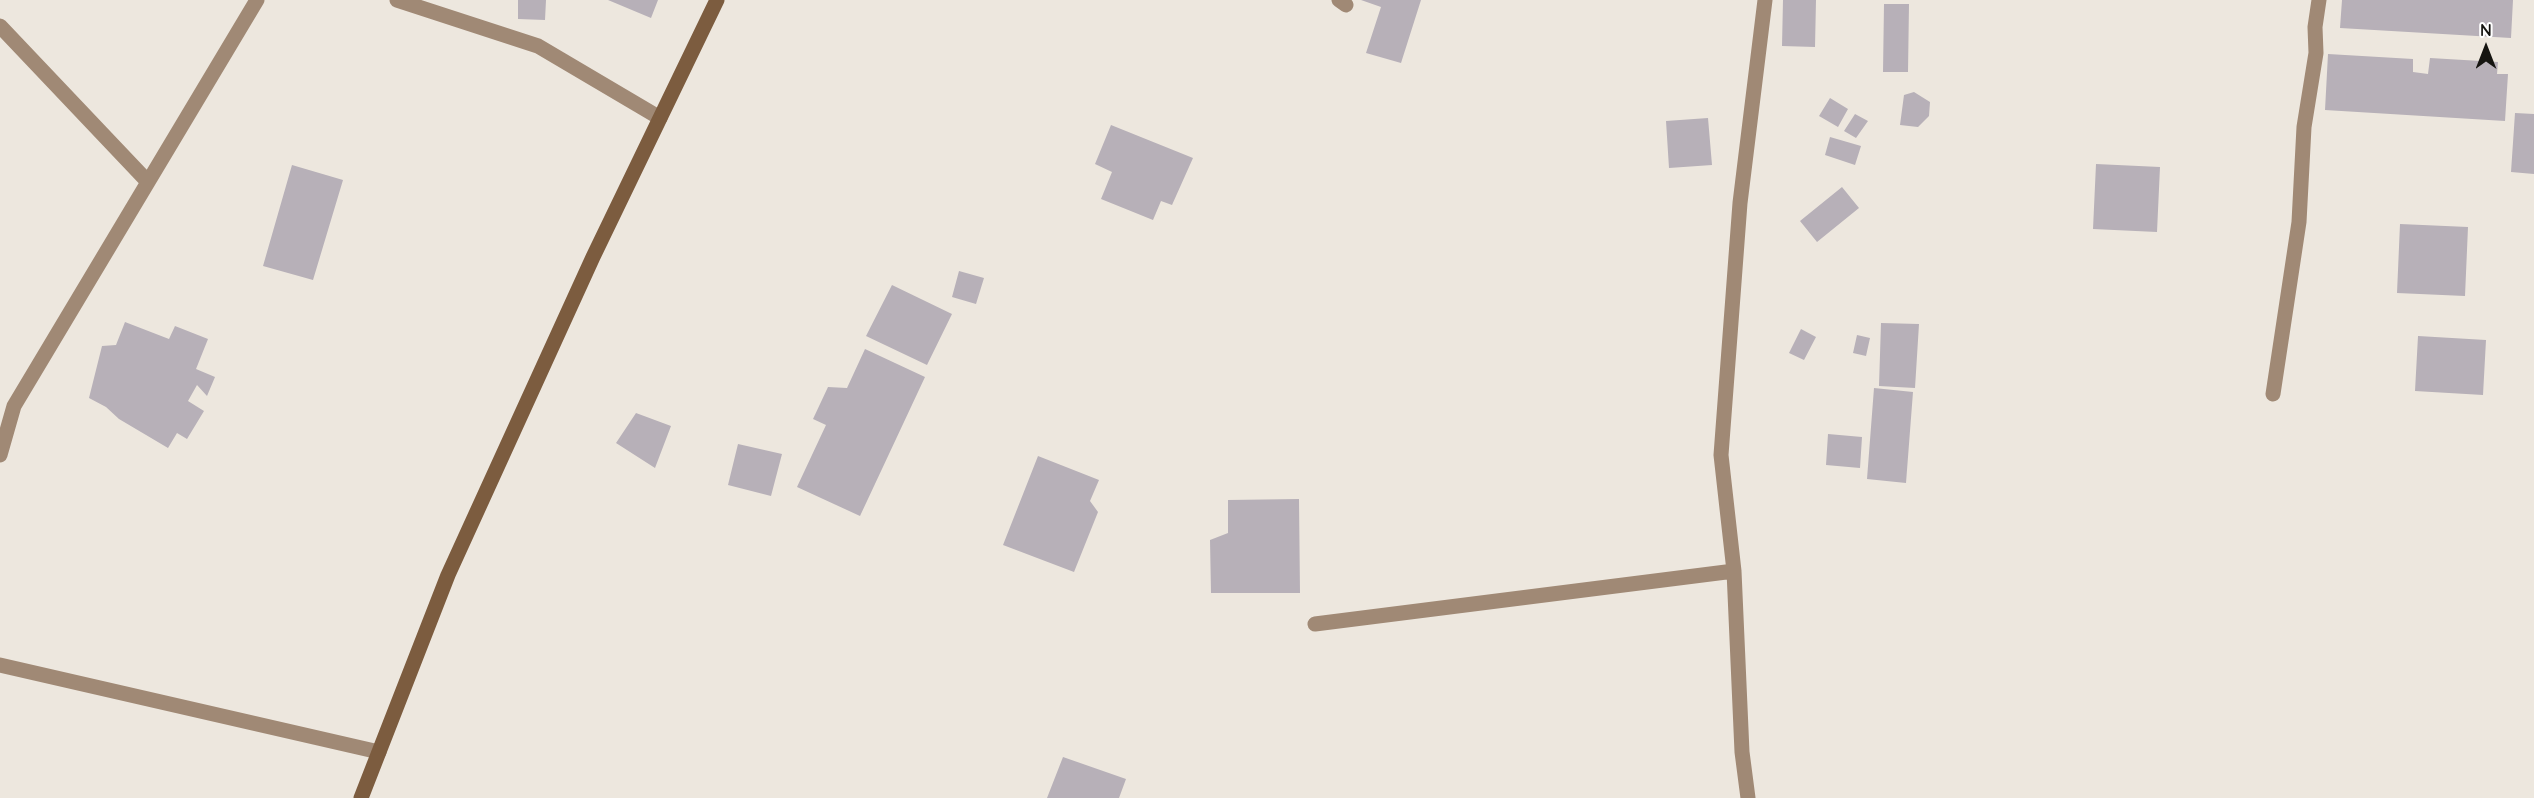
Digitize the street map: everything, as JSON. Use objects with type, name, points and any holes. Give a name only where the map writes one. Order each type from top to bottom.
[{"type":"street","points":[[0,455],[14,406],[257,0]]},
{"type":"street","points":[[397,0],[538,46],[660,118]]},
{"type":"street","points":[[362,798],[448,575],[588,267],[717,0]]},
{"type":"street","points":[[1748,798],[1742,752],[1734,571],[1721,455],[1740,203],[1765,0]]},
{"type":"street","points":[[2273,394],[2299,222],[2304,127],[2316,53],[2315,27],[2319,0]]},
{"type":"street","points":[[0,26],[148,182]]},
{"type":"street","points":[[1315,624],[1734,571]]},
{"type":"street","points":[[0,665],[379,752]]},
{"type":"building","points":[[518,0],[546,0],[545,20],[518,19]]},
{"type":"building","points":[[608,0],[658,0],[651,18]]},
{"type":"building","points":[[1361,0],[1421,0],[1401,63],[1366,53],[1381,7]]},
{"type":"building","points":[[1783,0],[1816,0],[1815,47],[1782,46]]},
{"type":"building","points":[[2342,0],[2513,0],[2511,38],[2340,28]]},
{"type":"building","points":[[1884,4],[1909,4],[1908,72],[1883,72]]},
{"type":"building","points":[[2328,54],[2413,59],[2413,72],[2428,74],[2430,58],[2498,62],[2497,74],[2508,74],[2505,121],[2325,110]]},
{"type":"building","points":[[1914,92],[1930,102],[1929,116],[1918,127],[1900,125],[1904,95]]},
{"type":"building","points":[[1830,98],[1848,109],[1838,127],[1819,116]]},
{"type":"building","points":[[2515,113],[2534,114],[2534,174],[2511,172]]},
{"type":"building","points":[[1855,114],[1868,121],[1856,138],[1844,131]]},
{"type":"building","points":[[1708,118],[1712,165],[1669,168],[1666,121]]},
{"type":"building","points":[[1111,125],[1193,158],[1172,205],[1161,201],[1153,220],[1101,199],[1112,172],[1095,164]]},
{"type":"building","points":[[1830,137],[1861,146],[1855,165],[1825,155]]},
{"type":"building","points":[[2096,164],[2160,167],[2157,232],[2093,229]]},
{"type":"building","points":[[292,165],[343,180],[313,280],[263,266]]},
{"type":"building","points":[[1842,187],[1859,208],[1817,242],[1800,221]]},
{"type":"building","points":[[2400,224],[2468,227],[2465,296],[2397,293]]},
{"type":"building","points":[[959,271],[984,278],[976,304],[952,297]]},
{"type":"building","points":[[892,285],[952,314],[927,365],[866,336]]},
{"type":"building","points":[[125,322],[169,339],[175,326],[208,339],[196,369],[215,377],[207,396],[197,385],[188,401],[204,411],[187,439],[177,433],[168,448],[89,398],[102,346],[116,345]]},
{"type":"building","points":[[1881,323],[1919,324],[1915,388],[1879,386]]},
{"type":"building","points":[[1801,329],[1816,337],[1804,360],[1789,353]]},
{"type":"building","points":[[1857,335],[1870,338],[1866,356],[1853,353]]},
{"type":"building","points":[[2418,336],[2486,340],[2483,395],[2415,391]]},
{"type":"building","points":[[865,349],[925,377],[860,516],[797,487],[826,425],[813,419],[828,387],[847,388]]},
{"type":"building","points":[[1874,388],[1913,392],[1906,483],[1867,479]]},
{"type":"building","points":[[636,413],[671,426],[655,468],[616,443]]},
{"type":"building","points":[[1828,434],[1862,437],[1860,468],[1826,465]]},
{"type":"building","points":[[738,444],[782,454],[771,496],[728,485]]},
{"type":"building","points":[[1038,456],[1099,480],[1090,501],[1098,512],[1074,572],[1003,545]]},
{"type":"building","points":[[1299,499],[1300,593],[1211,593],[1210,540],[1228,533],[1228,500]]},
{"type":"building","points":[[1063,757],[1126,779],[1119,798],[1047,798]]}]
